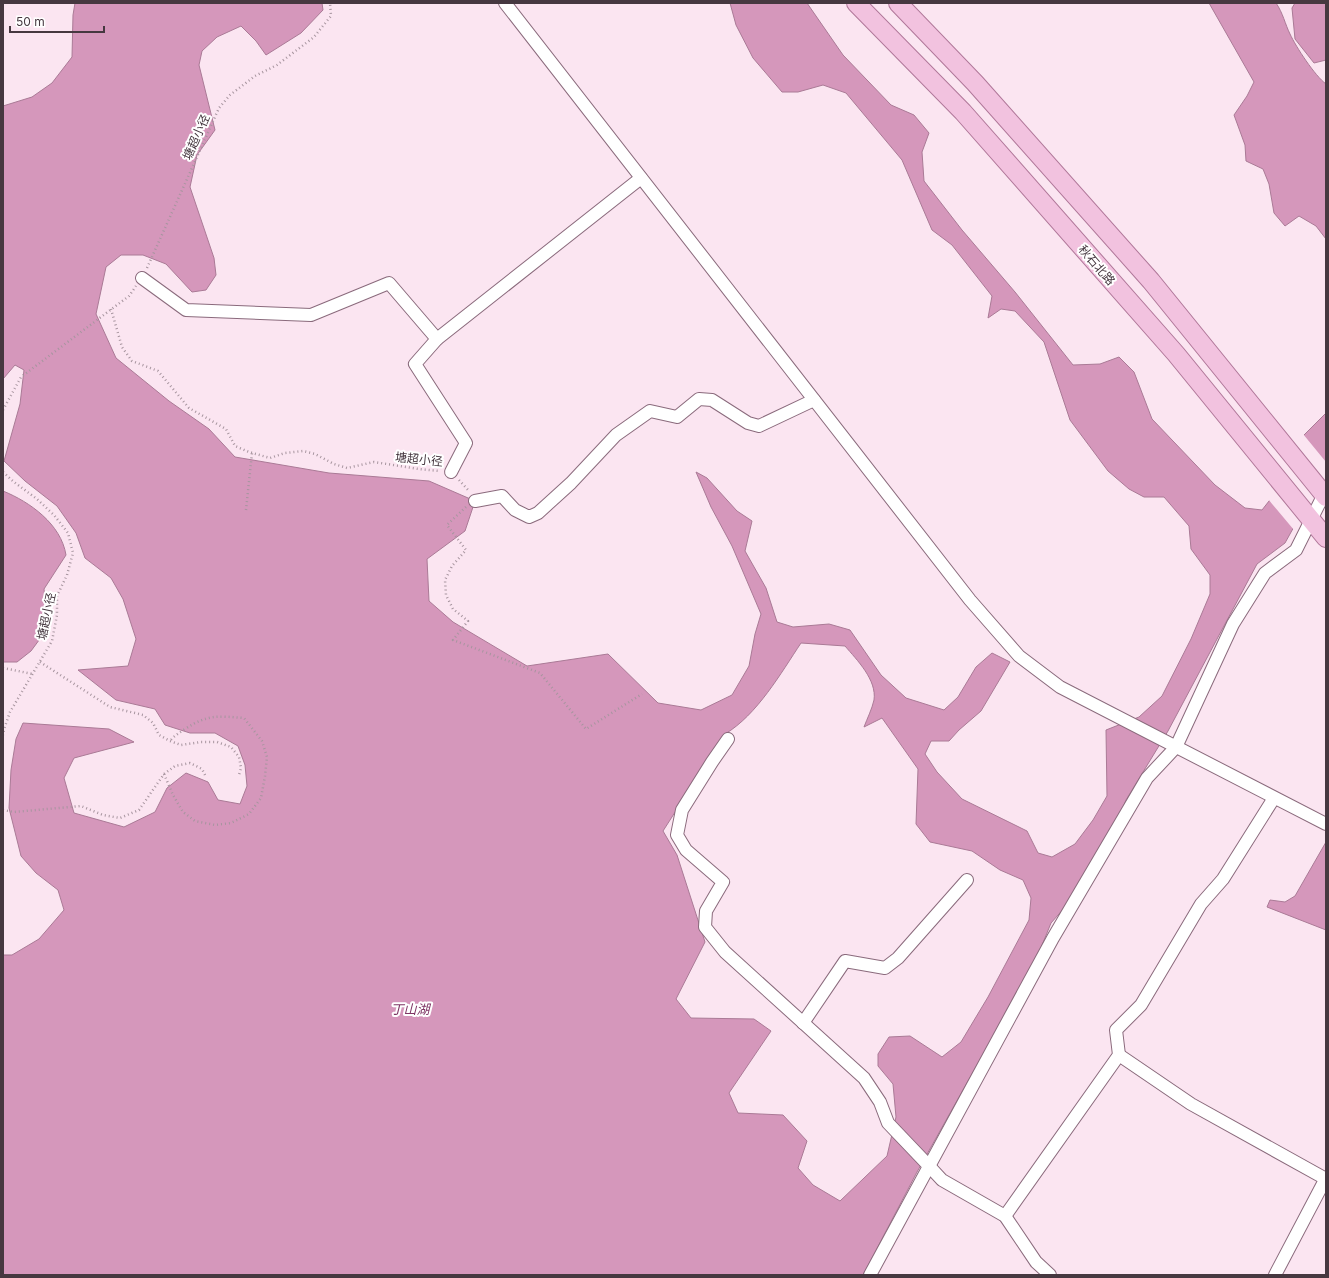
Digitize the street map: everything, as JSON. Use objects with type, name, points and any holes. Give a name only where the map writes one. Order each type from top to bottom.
[{"type":"main road","name":"秋石北路","points":[[856,3],[963,112],[1160,336],[1326,538]]},
{"type":"main road","points":[[898,3],[975,83],[1151,281],[1326,497]]},
{"type":"street","points":[[505,3],[970,600],[1020,656],[1060,687],[1326,824]]},
{"type":"street","points":[[451,472],[466,442],[415,364],[437,339],[641,178]]},
{"type":"street","points":[[142,278],[186,310],[310,315],[389,283],[437,339]]},
{"type":"street","points":[[472,499],[502,496],[515,510],[529,517],[538,513],[571,483],[616,435],[650,411],[677,417],[700,399],[712,400],[748,423],[759,426],[814,400]]},
{"type":"street","points":[[870,1275],[1072,905],[1147,778],[1176,747],[1233,624],[1264,572],[1296,550],[1326,490]]},
{"type":"street","points":[[728,739],[682,810],[677,835],[686,850],[723,882],[706,911],[705,928],[725,952],[864,1078],[880,1102],[888,1123],[942,1180],[1005,1216],[1036,1262],[1050,1275]]},
{"type":"street","points":[[1005,1216],[1120,1055],[1116,1030],[1141,1005],[1201,904],[1223,879],[1274,798]]},
{"type":"street","points":[[803,1024],[846,961],[885,968],[898,958],[967,880]]},
{"type":"street","points":[[1120,1055],[1191,1104],[1326,1179],[1275,1275]]},
{"type":"path","name":"塘超小径","points":[[3,410],[21,377],[129,296],[142,278],[219,108],[230,95],[255,76],[277,65],[314,38],[331,16],[330,3]]},
{"type":"path","name":"塘超小径","points":[[111,309],[122,347],[132,360],[158,371],[189,408],[226,429],[235,446],[270,458],[285,453],[303,451],[315,454],[334,464],[347,468],[374,462],[451,472],[472,499]]},
{"type":"path","points":[[246,510],[252,453]]},
{"type":"path","name":"塘超小径","points":[[3,472],[37,499],[54,515],[68,533],[73,553],[67,575],[57,596],[57,615],[52,641],[10,712],[3,735]]},
{"type":"path","points":[[472,499],[447,525],[466,550],[452,566],[446,580],[446,595],[453,609],[468,621],[453,640],[540,673],[586,729],[642,694]]},
{"type":"path","points":[[40,662],[110,707],[144,715],[153,723],[160,735],[170,741],[181,745],[201,742],[217,742],[231,747],[239,757],[241,768],[239,774]]},
{"type":"path","points":[[3,668],[33,674]]},
{"type":"path","points":[[164,774],[173,795],[183,812],[195,821],[215,825],[231,823],[249,814],[261,798],[267,757],[262,741],[244,718],[222,716],[205,718],[192,724],[174,736],[170,741]]},
{"type":"path","points":[[3,810],[14,812],[81,806],[103,815],[120,818],[139,810],[164,774],[175,766],[190,763],[202,769],[206,777]]},
{"type":"water","name":"丁山湖","points":[[75,3],[322,3],[323,10],[301,33],[266,55],[256,41],[241,26],[217,37],[202,51],[199,65],[215,130],[197,155],[190,187],[214,258],[216,275],[206,290],[192,292],[166,264],[143,255],[121,255],[106,267],[96,314],[116,358],[169,401],[209,429],[235,457],[329,473],[429,481],[475,501],[465,531],[427,559],[429,601],[453,622],[527,666],[608,654],[658,703],[701,710],[732,695],[749,666],[755,634],[761,614],[732,546],[711,507],[696,472],[707,478],[737,511],[752,521],[745,551],[766,588],[777,622],[793,627],[829,624],[850,630],[881,675],[906,698],[944,710],[958,697],[976,667],[992,653],[1010,662],[981,711],[949,741],[931,741],[925,754],[937,772],[962,799],[1027,831],[1038,853],[1052,857],[1075,844],[1093,820],[1107,796],[1106,730],[1139,717],[1162,696],[1191,639],[1210,594],[1210,575],[1191,549],[1189,526],[1164,497],[1144,497],[1129,489],[1108,471],[1070,420],[1044,342],[1015,311],[1001,309],[988,318],[992,296],[952,245],[932,230],[902,160],[846,93],[823,85],[798,92],[782,92],[753,58],[736,25],[730,3],[807,3],[843,55],[891,105],[914,115],[929,133],[922,152],[924,181],[962,230],[1015,292],[1073,365],[1100,364],[1119,357],[1134,372],[1152,419],[1215,485],[1245,508],[1262,510],[1291,473],[1302,437],[1326,413],[1326,469],[1285,543],[1257,564],[1168,731],[1126,800],[1098,870],[1051,923],[1030,975],[917,1172],[863,1275],[3,1275],[3,955],[12,955],[39,939],[64,910],[58,890],[36,873],[21,856],[9,808],[11,770],[16,739],[23,723],[109,729],[134,742],[74,758],[64,778],[74,813],[124,827],[155,812],[167,788],[186,773],[208,782],[218,800],[240,804],[247,786],[245,765],[238,746],[215,733],[190,733],[165,725],[155,709],[116,700],[78,670],[128,666],[136,639],[123,599],[111,578],[85,558],[76,533],[57,506],[25,481],[4,461],[20,404],[24,370],[15,365],[3,379],[3,106],[32,97],[52,83],[72,57],[73,15]],"holes":[[[801,643],[845,646],[865,671],[874,693],[874,700],[864,727],[882,718],[918,769],[916,824],[930,842],[972,851],[1000,870],[1023,880],[1031,898],[1029,920],[988,997],[961,1042],[942,1057],[910,1036],[889,1037],[878,1054],[878,1066],[893,1084],[896,1117],[887,1156],[840,1201],[813,1185],[798,1168],[807,1141],[783,1115],[738,1113],[729,1093],[771,1031],[754,1019],[691,1018],[676,999],[705,942],[677,855],[663,831],[725,734],[737,726],[758,705],[768,693]]]},
{"type":"water","points":[[1209,3],[1276,3],[1290,34],[1306,61],[1326,84],[1326,239],[1316,226],[1299,216],[1285,226],[1274,213],[1269,184],[1263,169],[1246,161],[1245,145],[1234,115],[1247,96],[1254,82]]},
{"type":"water","points":[[1295,3],[1326,3],[1326,60],[1314,63],[1295,39],[1292,8]]},
{"type":"water","points":[[3,491],[24,501],[51,524],[58,533],[66,555],[44,589],[46,609],[45,632],[31,651],[17,662],[3,662]]},
{"type":"water","points":[[1326,842],[1326,930],[1267,907],[1270,900],[1285,902],[1295,896]]},
{"type":"pier","points":[[1303,434],[1326,462],[1326,474],[1294,530],[1268,499],[1289,472],[1300,437]]}]
